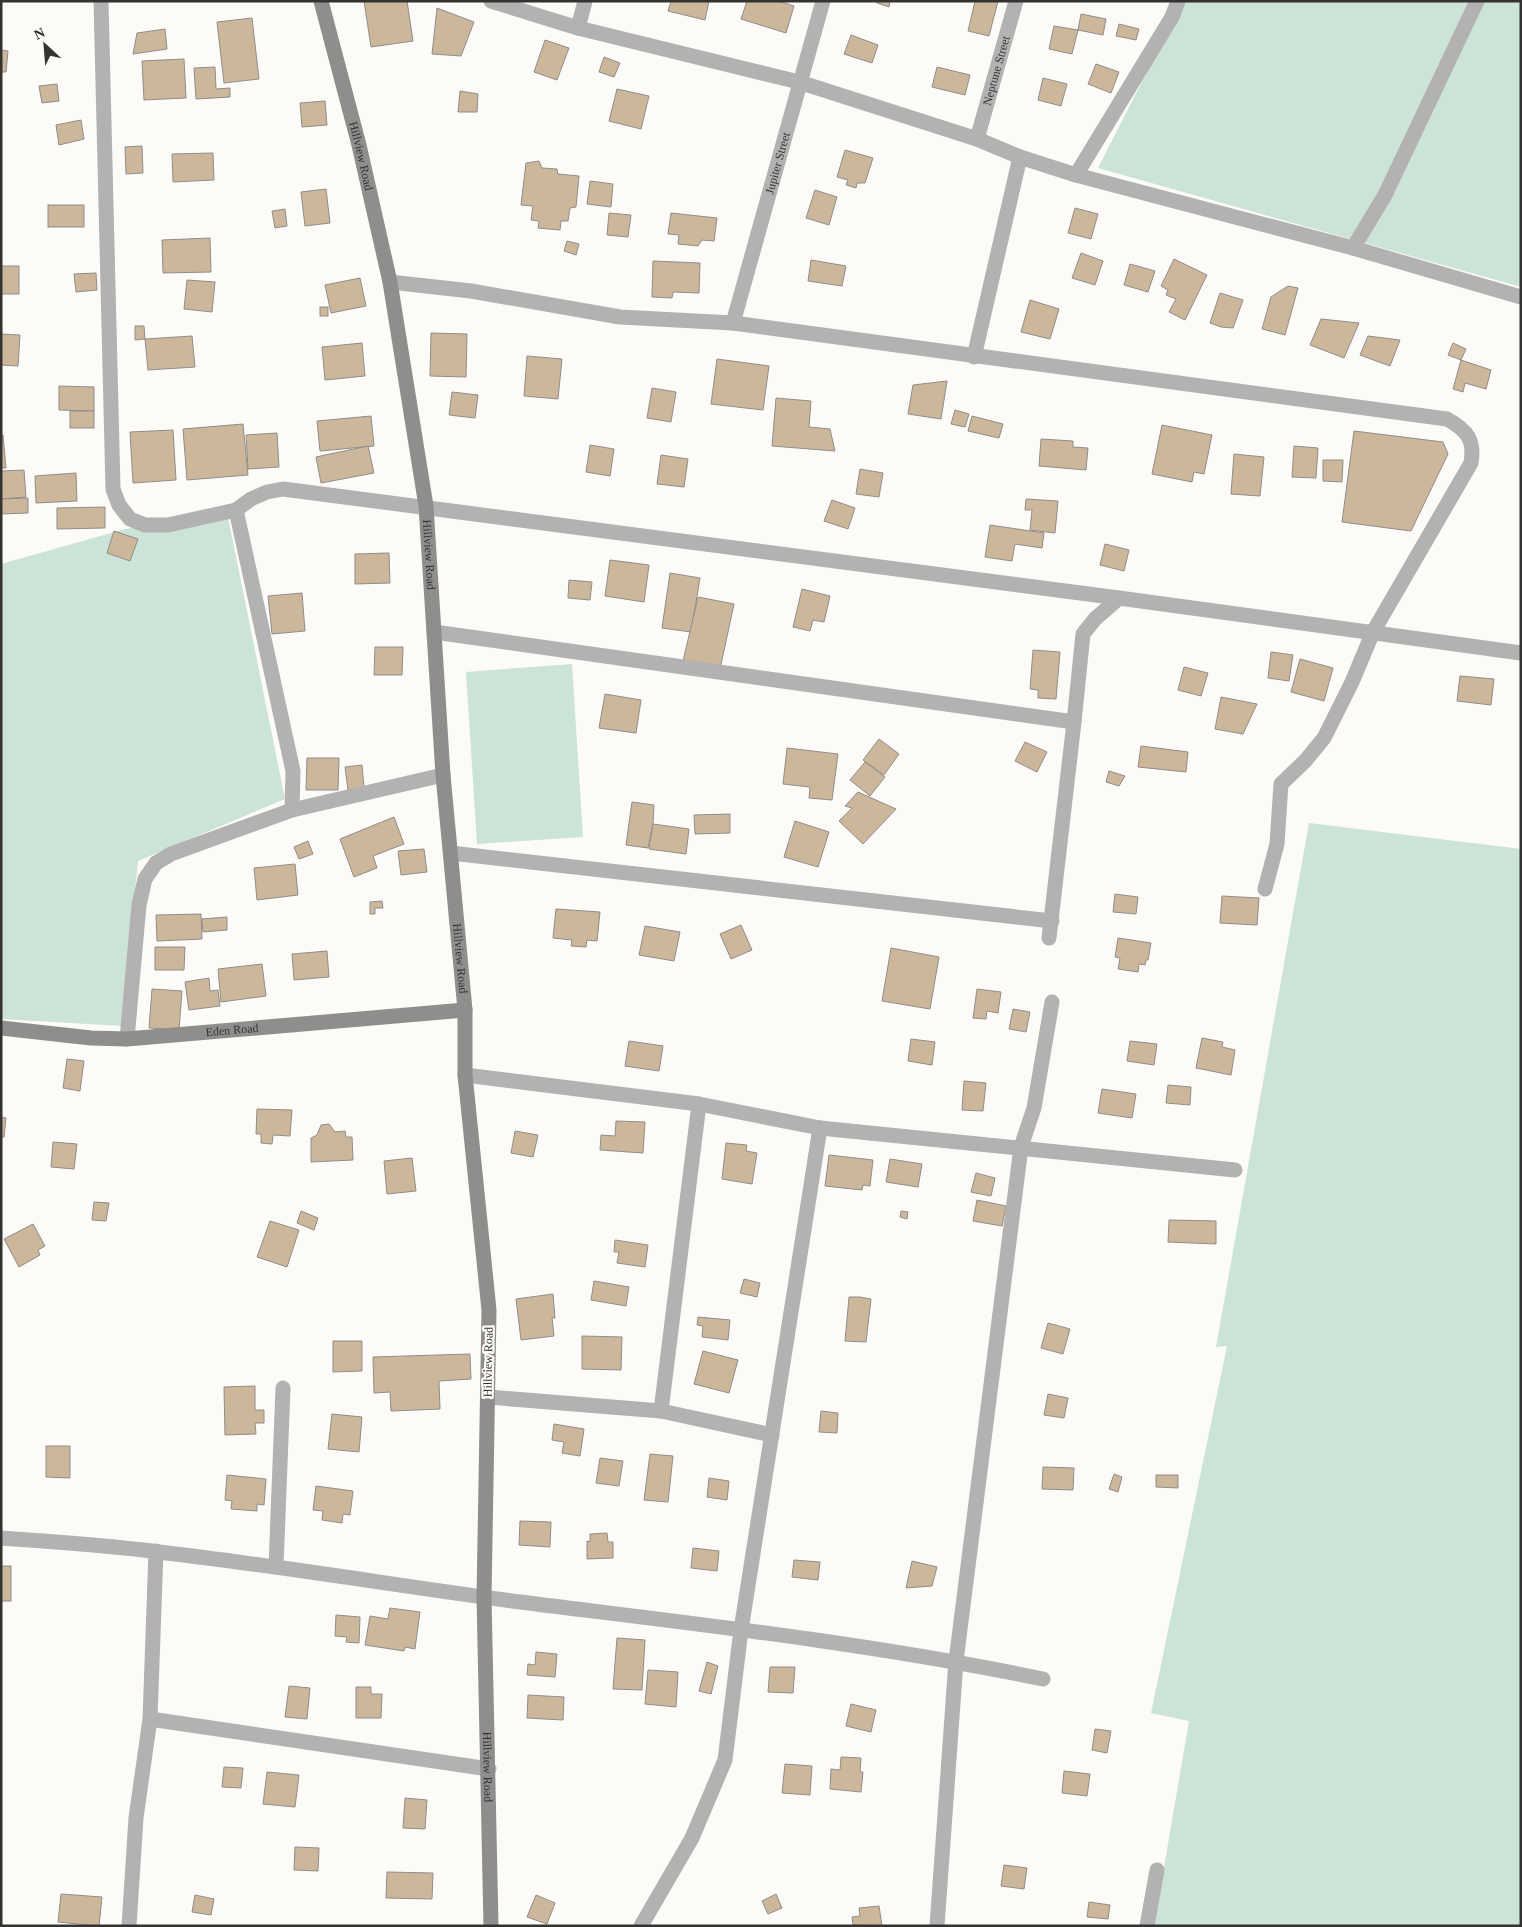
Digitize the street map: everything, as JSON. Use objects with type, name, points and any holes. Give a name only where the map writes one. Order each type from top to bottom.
[{"type":"street","points":[[101,1],[113,489],[119,505],[130,519],[145,525],[168,525],[236,510],[251,499],[268,492],[283,489],[426,506],[1521,653]]},
{"type":"street","name":"Hillview Road","points":[[321,1],[360,145],[390,282],[426,506],[443,775],[465,1010],[465,1075],[489,1310],[484,1597],[491,1926]]},
{"type":"street","points":[[491,1],[578,28],[799,82],[977,139],[1020,157],[1076,174],[1353,248],[1521,297]]},
{"type":"street","points":[[578,28],[585,1]]},
{"type":"street","name":"Jupiter Street","points":[[733,323],[823,1]]},
{"type":"street","name":"Neptune Street","points":[[977,139],[1016,1]]},
{"type":"street","points":[[1076,174],[1172,17],[1178,1]]},
{"type":"street","points":[[1353,248],[1385,195],[1477,1]]},
{"type":"street","points":[[974,357],[1020,157]]},
{"type":"street","points":[[390,282],[471,291],[620,316],[733,323],[974,357],[1447,418],[1458,425],[1467,434],[1474,449],[1471,463],[1373,632],[1352,682],[1324,738],[1305,761],[1281,784],[1277,844],[1265,889]]},
{"type":"street","points":[[236,510],[293,771],[292,810]]},
{"type":"street","points":[[1049,938],[1083,634],[1095,619],[1119,598]]},
{"type":"street","points":[[434,632],[1074,722]]},
{"type":"street","points":[[126,1039],[139,906],[145,879],[156,863],[170,854],[292,810],[443,775]]},
{"type":"street","points":[[451,853],[1052,921]]},
{"type":"street","points":[[937,1926],[956,1661],[1021,1147],[1034,1108],[1052,1002]]},
{"type":"street","name":"Eden Road","points":[[1,1028],[91,1038],[126,1039],[465,1010]]},
{"type":"street","points":[[465,1075],[699,1104],[820,1128],[1235,1170]]},
{"type":"street","points":[[661,1411],[699,1104]]},
{"type":"street","points":[[641,1926],[692,1838],[725,1760],[741,1630],[820,1128]]},
{"type":"street","points":[[276,1567],[283,1388]]},
{"type":"street","points":[[488,1397],[661,1411],[772,1435]]},
{"type":"street","points":[[1,1538],[156,1551],[276,1567],[956,1661],[1042,1679]]},
{"type":"street","points":[[129,1926],[136,1818],[150,1719],[156,1551]]},
{"type":"street","points":[[150,1719],[489,1769]]},
{"type":"street","points":[[1147,1926],[1157,1870]]},
{"type":"green space","points":[[1183,1],[1521,1],[1521,287],[1098,168]]},
{"type":"green space","points":[[228,517],[285,799],[138,861],[122,1026],[1,1019],[1,564],[125,529]]},
{"type":"green space","points":[[572,664],[583,837],[477,844],[466,672]]},
{"type":"green space","points":[[1309,823],[1521,849],[1521,1926],[1154,1926],[1189,1721],[1151,1713],[1227,1346],[1216,1347]]},
{"type":"building","points":[[364,1],[407,1],[413,41],[371,47]]},
{"type":"building","points":[[671,1],[709,1],[705,20],[668,11]]},
{"type":"building","points":[[747,1],[779,1],[794,6],[786,33],[741,19]]},
{"type":"building","points":[[877,1],[890,1],[889,7],[877,3]]},
{"type":"building","points":[[975,1],[998,1],[989,36],[968,31]]},
{"type":"building","points":[[437,8],[474,22],[461,56],[432,54]]},
{"type":"building","points":[[1081,14],[1106,19],[1103,35],[1078,30]]},
{"type":"building","points":[[252,18],[259,79],[224,83],[217,22]]},
{"type":"building","points":[[1119,24],[1139,29],[1136,40],[1116,36]]},
{"type":"building","points":[[1054,26],[1078,30],[1072,54],[1049,49]]},
{"type":"building","points":[[165,29],[167,49],[133,54],[137,33]]},
{"type":"building","points":[[851,35],[878,45],[872,63],[844,54]]},
{"type":"building","points":[[545,40],[569,48],[557,80],[534,72]]},
{"type":"building","points":[[1,50],[8,51],[6,72],[1,72]]},
{"type":"building","points":[[604,57],[620,63],[614,77],[599,72]]},
{"type":"building","points":[[184,59],[186,98],[144,100],[142,61]]},
{"type":"building","points":[[1096,64],[1119,72],[1111,93],[1088,84]]},
{"type":"building","points":[[215,67],[216,89],[230,88],[230,97],[196,99],[194,68]]},
{"type":"building","points":[[937,67],[970,75],[965,95],[932,87]]},
{"type":"building","points":[[1043,78],[1067,84],[1061,106],[1038,100]]},
{"type":"building","points":[[57,84],[59,101],[42,103],[39,86]]},
{"type":"building","points":[[617,89],[649,96],[641,129],[609,121]]},
{"type":"building","points":[[460,91],[478,94],[477,112],[458,112]]},
{"type":"building","points":[[325,101],[327,125],[302,127],[300,103]]},
{"type":"building","points":[[81,120],[84,139],[59,145],[56,125]]},
{"type":"building","points":[[142,146],[143,173],[126,174],[125,147]]},
{"type":"building","points":[[845,150],[873,158],[865,183],[857,183],[856,188],[846,185],[848,180],[837,177]]},
{"type":"building","points":[[213,153],[214,180],[173,182],[172,154]]},
{"type":"building","points":[[539,161],[542,168],[557,169],[558,174],[579,176],[576,207],[570,208],[568,221],[561,221],[560,230],[538,228],[539,221],[531,220],[533,206],[521,205],[526,163]]},
{"type":"building","points":[[590,181],[613,184],[611,207],[587,204]]},
{"type":"building","points":[[326,189],[330,223],[305,226],[301,192]]},
{"type":"building","points":[[815,190],[837,197],[829,225],[806,218]]},
{"type":"building","points":[[48,205],[84,205],[84,227],[48,227]]},
{"type":"building","points":[[1075,208],[1098,214],[1091,239],[1068,233]]},
{"type":"building","points":[[285,209],[287,226],[275,228],[272,211]]},
{"type":"building","points":[[609,213],[631,215],[628,237],[607,235]]},
{"type":"building","points":[[671,213],[717,218],[714,241],[702,240],[698,246],[678,244],[679,235],[668,234]]},
{"type":"building","points":[[210,238],[211,272],[163,273],[162,240]]},
{"type":"building","points":[[567,241],[579,244],[576,255],[564,251]]},
{"type":"building","points":[[1081,253],[1103,261],[1095,285],[1072,278]]},
{"type":"building","points":[[1174,259],[1207,275],[1185,320],[1169,312],[1176,299],[1166,295],[1168,290],[1161,286]]},
{"type":"building","points":[[811,260],[846,266],[842,286],[808,281]]},
{"type":"building","points":[[653,261],[700,263],[699,293],[673,292],[672,298],[652,297]]},
{"type":"building","points":[[1130,264],[1155,271],[1148,292],[1124,285]]},
{"type":"building","points":[[1,266],[19,266],[19,294],[1,294]]},
{"type":"building","points":[[96,273],[97,290],[76,292],[74,274]]},
{"type":"building","points":[[360,278],[366,306],[331,313],[325,285]]},
{"type":"building","points":[[187,280],[215,282],[212,312],[184,309]]},
{"type":"building","points":[[1288,286],[1298,288],[1285,335],[1262,329],[1271,297]]},
{"type":"building","points":[[1220,293],[1243,300],[1233,328],[1221,327],[1210,323]]},
{"type":"building","points":[[1030,300],[1059,309],[1050,339],[1021,332]]},
{"type":"building","points":[[320,307],[328,307],[328,316],[320,316]]},
{"type":"building","points":[[1321,319],[1359,323],[1344,358],[1310,345]]},
{"type":"building","points":[[135,326],[144,326],[145,339],[135,340]]},
{"type":"building","points":[[431,333],[467,334],[466,377],[430,376]]},
{"type":"building","points":[[1,334],[20,335],[18,366],[1,365]]},
{"type":"building","points":[[192,336],[195,367],[148,370],[145,339]]},
{"type":"building","points":[[1368,336],[1400,340],[1390,366],[1360,355]]},
{"type":"building","points":[[362,343],[365,376],[325,380],[322,347]]},
{"type":"building","points":[[1453,343],[1466,349],[1461,360],[1448,355]]},
{"type":"building","points":[[527,356],[562,359],[558,399],[524,396]]},
{"type":"building","points":[[717,359],[769,366],[763,410],[711,404]]},
{"type":"building","points":[[1461,360],[1491,370],[1486,389],[1465,383],[1463,392],[1453,389]]},
{"type":"building","points":[[947,381],[941,419],[908,414],[913,385]]},
{"type":"building","points":[[59,386],[94,387],[94,411],[59,410]]},
{"type":"building","points":[[652,388],[676,392],[671,422],[647,418]]},
{"type":"building","points":[[452,392],[478,395],[475,418],[449,415]]},
{"type":"building","points":[[776,398],[811,401],[809,427],[830,429],[835,451],[772,446]]},
{"type":"building","points":[[955,410],[969,414],[965,427],[951,424]]},
{"type":"building","points":[[70,411],[94,411],[94,428],[70,428]]},
{"type":"building","points":[[371,416],[374,446],[320,451],[317,421]]},
{"type":"building","points":[[972,416],[1003,424],[999,438],[968,431]]},
{"type":"building","points":[[243,424],[248,475],[187,480],[183,429]]},
{"type":"building","points":[[1162,425],[1212,435],[1204,474],[1194,472],[1192,482],[1152,474]]},
{"type":"building","points":[[173,430],[176,480],[133,483],[130,432]]},
{"type":"building","points":[[1354,431],[1443,442],[1448,454],[1411,531],[1342,522]]},
{"type":"building","points":[[277,433],[279,467],[248,469],[246,435]]},
{"type":"building","points":[[1,435],[3,435],[6,468],[1,468]]},
{"type":"building","points":[[1041,439],[1073,441],[1073,447],[1088,448],[1086,470],[1039,466]]},
{"type":"building","points":[[590,445],[614,449],[610,476],[586,472]]},
{"type":"building","points":[[368,446],[374,473],[321,483],[316,457]]},
{"type":"building","points":[[1294,446],[1318,448],[1316,478],[1292,477]]},
{"type":"building","points":[[1234,454],[1264,457],[1260,496],[1231,494]]},
{"type":"building","points":[[661,455],[688,459],[684,487],[657,484]]},
{"type":"building","points":[[1323,460],[1343,460],[1342,482],[1323,481]]},
{"type":"building","points":[[860,469],[883,473],[879,497],[856,494]]},
{"type":"building","points":[[24,470],[26,497],[1,499],[1,471]]},
{"type":"building","points":[[76,473],[77,501],[36,503],[35,476]]},
{"type":"building","points":[[28,498],[28,513],[1,514],[1,499]]},
{"type":"building","points":[[1026,499],[1058,501],[1055,533],[1030,530],[1032,510],[1025,510]]},
{"type":"building","points":[[832,500],[855,508],[848,529],[824,521]]},
{"type":"building","points":[[105,507],[105,528],[57,529],[57,508]]},
{"type":"building","points":[[990,525],[1044,533],[1042,548],[1015,544],[1012,561],[985,557]]},
{"type":"building","points":[[114,531],[138,539],[130,561],[107,553]]},
{"type":"building","points":[[1105,544],[1129,550],[1124,571],[1100,565]]},
{"type":"building","points":[[389,553],[390,583],[355,584],[355,554]]},
{"type":"building","points":[[610,560],[649,565],[644,602],[605,596]]},
{"type":"building","points":[[670,573],[700,578],[691,632],[662,628]]},
{"type":"building","points":[[569,580],[592,582],[590,600],[568,598]]},
{"type":"building","points":[[802,589],[830,596],[824,622],[813,620],[810,631],[793,627]]},
{"type":"building","points":[[302,593],[305,631],[272,634],[268,596]]},
{"type":"building","points":[[698,597],[734,604],[720,669],[683,661]]},
{"type":"building","points":[[375,647],[403,647],[402,675],[374,675]]},
{"type":"building","points":[[1033,650],[1060,652],[1056,699],[1038,698],[1038,690],[1030,689]]},
{"type":"building","points":[[1271,652],[1293,655],[1289,681],[1268,678]]},
{"type":"building","points":[[1300,659],[1333,668],[1324,701],[1291,692]]},
{"type":"building","points":[[1184,667],[1208,673],[1201,696],[1178,690]]},
{"type":"building","points":[[1460,676],[1494,679],[1491,705],[1457,701]]},
{"type":"building","points":[[605,694],[641,700],[636,733],[599,728]]},
{"type":"building","points":[[1221,697],[1257,704],[1243,734],[1215,729]]},
{"type":"building","points":[[879,739],[899,754],[884,775],[863,760]]},
{"type":"building","points":[[1025,742],[1047,752],[1037,772],[1015,761]]},
{"type":"building","points":[[1141,746],[1188,752],[1186,772],[1138,767]]},
{"type":"building","points":[[787,748],[838,754],[832,800],[809,798],[810,787],[783,784]]},
{"type":"building","points":[[307,758],[339,758],[338,790],[306,790]]},
{"type":"building","points":[[865,762],[885,777],[870,796],[850,780]]},
{"type":"building","points":[[362,765],[364,788],[348,790],[345,767]]},
{"type":"building","points":[[1109,771],[1125,776],[1119,786],[1106,782]]},
{"type":"building","points":[[858,792],[896,809],[863,844],[839,821],[852,808],[845,806]]},
{"type":"building","points":[[632,802],[654,805],[653,824],[648,848],[626,845]]},
{"type":"building","points":[[730,814],[730,833],[695,834],[694,815]]},
{"type":"building","points":[[394,817],[404,844],[373,856],[377,868],[354,877],[340,839]]},
{"type":"building","points":[[795,821],[829,832],[818,867],[784,857]]},
{"type":"building","points":[[653,824],[689,829],[686,854],[649,849]]},
{"type":"building","points":[[308,841],[313,854],[299,859],[294,847]]},
{"type":"building","points":[[424,849],[427,872],[401,875],[398,851]]},
{"type":"building","points":[[295,864],[298,895],[257,900],[254,868]]},
{"type":"building","points":[[1115,894],[1138,897],[1136,914],[1113,912]]},
{"type":"building","points":[[1222,896],[1259,898],[1257,925],[1220,923]]},
{"type":"building","points":[[382,901],[383,908],[375,908],[375,914],[370,914],[370,902]]},
{"type":"building","points":[[556,909],[600,912],[597,941],[587,940],[586,947],[571,946],[572,940],[553,938]]},
{"type":"building","points":[[201,914],[202,939],[157,941],[156,915]]},
{"type":"building","points":[[227,917],[227,930],[203,932],[202,919]]},
{"type":"building","points":[[741,925],[752,950],[731,959],[720,934]]},
{"type":"building","points":[[645,926],[680,932],[674,961],[639,955]]},
{"type":"building","points":[[1118,938],[1151,943],[1148,960],[1146,960],[1145,965],[1139,964],[1138,972],[1118,969],[1120,958],[1115,957]]},
{"type":"building","points":[[155,947],[185,947],[184,970],[155,970]]},
{"type":"building","points":[[891,948],[939,957],[930,1009],[882,1001]]},
{"type":"building","points":[[327,951],[329,977],[294,980],[292,954]]},
{"type":"building","points":[[262,964],[266,996],[221,1002],[218,969]]},
{"type":"building","points":[[209,978],[210,991],[218,990],[220,1006],[189,1010],[185,982]]},
{"type":"building","points":[[152,989],[182,991],[179,1030],[149,1028]]},
{"type":"building","points":[[977,989],[1001,992],[998,1013],[987,1011],[986,1019],[973,1018]]},
{"type":"building","points":[[1013,1009],[1030,1012],[1026,1032],[1009,1029]]},
{"type":"building","points":[[1202,1038],[1223,1042],[1222,1047],[1235,1050],[1231,1075],[1196,1068]]},
{"type":"building","points":[[911,1039],[935,1042],[932,1065],[908,1061]]},
{"type":"building","points":[[629,1041],[663,1046],[659,1071],[625,1066]]},
{"type":"building","points":[[1130,1041],[1157,1044],[1154,1065],[1127,1061]]},
{"type":"building","points":[[67,1059],[84,1061],[80,1091],[63,1088]]},
{"type":"building","points":[[964,1081],[986,1083],[983,1111],[962,1110]]},
{"type":"building","points":[[1168,1085],[1191,1087],[1190,1105],[1166,1103]]},
{"type":"building","points":[[1102,1089],[1136,1094],[1132,1118],[1098,1113]]},
{"type":"building","points":[[257,1109],[292,1110],[290,1136],[273,1135],[272,1144],[261,1143],[261,1134],[256,1134]]},
{"type":"building","points":[[1,1117],[6,1118],[4,1137],[1,1137]]},
{"type":"building","points":[[616,1121],[645,1122],[643,1153],[600,1150],[601,1135],[615,1136]]},
{"type":"building","points":[[329,1124],[335,1132],[345,1131],[346,1137],[352,1137],[353,1160],[311,1162],[311,1138],[317,1135],[321,1125]]},
{"type":"building","points":[[515,1131],[538,1135],[533,1157],[511,1153]]},
{"type":"building","points":[[53,1142],[77,1144],[74,1169],[51,1167]]},
{"type":"building","points":[[726,1143],[747,1145],[746,1151],[757,1153],[752,1184],[722,1179]]},
{"type":"building","points":[[829,1155],[873,1160],[870,1186],[863,1185],[862,1190],[825,1186]]},
{"type":"building","points":[[412,1158],[416,1191],[387,1194],[384,1161]]},
{"type":"building","points":[[890,1159],[922,1164],[918,1187],[886,1182]]},
{"type":"building","points":[[976,1173],[995,1178],[991,1196],[971,1192]]},
{"type":"building","points":[[977,1200],[1006,1206],[1002,1226],[973,1221]]},
{"type":"building","points":[[94,1202],[109,1203],[106,1221],[92,1220]]},
{"type":"building","points":[[301,1211],[318,1218],[314,1230],[297,1223]]},
{"type":"building","points":[[901,1211],[908,1212],[907,1219],[900,1217]]},
{"type":"building","points":[[1169,1220],[1216,1221],[1216,1244],[1168,1242]]},
{"type":"building","points":[[270,1221],[299,1230],[287,1267],[257,1257]]},
{"type":"building","points":[[33,1224],[45,1246],[38,1250],[40,1255],[19,1267],[4,1239]]},
{"type":"building","points":[[615,1240],[648,1245],[645,1267],[617,1263],[619,1252],[614,1252]]},
{"type":"building","points":[[744,1279],[760,1283],[757,1297],[740,1293]]},
{"type":"building","points":[[594,1281],[629,1287],[626,1306],[591,1300]]},
{"type":"building","points":[[553,1294],[555,1318],[552,1318],[554,1336],[521,1340],[516,1299]]},
{"type":"building","points":[[849,1297],[871,1299],[866,1342],[845,1341]]},
{"type":"building","points":[[698,1317],[730,1320],[728,1340],[702,1337],[703,1326],[697,1325]]},
{"type":"building","points":[[1048,1323],[1070,1329],[1063,1354],[1041,1348]]},
{"type":"building","points":[[582,1336],[622,1337],[621,1370],[582,1369]]},
{"type":"building","points":[[333,1341],[362,1341],[362,1371],[333,1372]]},
{"type":"building","points":[[703,1351],[738,1360],[729,1393],[694,1384]]},
{"type":"building","points":[[470,1354],[471,1379],[439,1381],[440,1409],[391,1411],[390,1392],[374,1393],[373,1357]]},
{"type":"building","points":[[255,1386],[255,1410],[264,1410],[264,1423],[255,1423],[256,1434],[225,1435],[224,1387]]},
{"type":"building","points":[[1048,1394],[1068,1398],[1064,1418],[1044,1415]]},
{"type":"building","points":[[821,1411],[838,1413],[837,1433],[819,1432]]},
{"type":"building","points":[[332,1414],[362,1417],[359,1452],[328,1449]]},
{"type":"building","points":[[554,1424],[584,1429],[580,1456],[562,1453],[564,1442],[552,1440]]},
{"type":"building","points":[[46,1446],[70,1446],[70,1478],[46,1477]]},
{"type":"building","points":[[650,1454],[673,1456],[668,1502],[644,1500]]},
{"type":"building","points":[[600,1458],[623,1461],[619,1486],[596,1483]]},
{"type":"building","points":[[1043,1467],[1074,1468],[1073,1490],[1042,1489]]},
{"type":"building","points":[[1114,1474],[1122,1477],[1118,1492],[1109,1489]]},
{"type":"building","points":[[227,1475],[266,1479],[264,1505],[257,1504],[257,1511],[231,1509],[232,1501],[225,1500]]},
{"type":"building","points":[[1156,1475],[1178,1475],[1178,1488],[1156,1487]]},
{"type":"building","points":[[709,1478],[729,1481],[727,1500],[707,1497]]},
{"type":"building","points":[[316,1486],[353,1491],[350,1515],[343,1514],[342,1523],[322,1520],[323,1511],[313,1510]]},
{"type":"building","points":[[520,1521],[551,1522],[550,1547],[519,1545]]},
{"type":"building","points":[[607,1533],[608,1542],[613,1542],[613,1558],[587,1559],[587,1541],[590,1542],[590,1534]]},
{"type":"building","points":[[693,1548],[719,1551],[717,1571],[691,1568]]},
{"type":"building","points":[[794,1560],[820,1562],[818,1580],[792,1577]]},
{"type":"building","points":[[912,1561],[937,1567],[932,1586],[906,1588]]},
{"type":"building","points":[[1,1566],[11,1566],[11,1601],[1,1601]]},
{"type":"building","points":[[390,1608],[420,1612],[415,1649],[405,1647],[404,1651],[365,1645],[370,1616],[388,1619]]},
{"type":"building","points":[[336,1615],[360,1617],[359,1643],[346,1642],[347,1637],[335,1636]]},
{"type":"building","points":[[617,1638],[645,1640],[642,1690],[613,1689]]},
{"type":"building","points":[[536,1652],[557,1654],[555,1677],[527,1675],[528,1664],[535,1665]]},
{"type":"building","points":[[707,1662],[718,1666],[711,1694],[699,1691]]},
{"type":"building","points":[[770,1667],[795,1667],[793,1693],[768,1692]]},
{"type":"building","points":[[648,1670],[678,1672],[676,1707],[645,1704]]},
{"type":"building","points":[[289,1686],[310,1688],[307,1719],[285,1717]]},
{"type":"building","points":[[356,1687],[371,1687],[371,1694],[382,1694],[381,1718],[356,1718]]},
{"type":"building","points":[[528,1695],[564,1697],[563,1720],[527,1718]]},
{"type":"building","points":[[851,1704],[876,1710],[871,1732],[846,1726]]},
{"type":"building","points":[[1095,1729],[1111,1731],[1107,1753],[1092,1750]]},
{"type":"building","points":[[841,1757],[861,1758],[860,1772],[863,1772],[861,1792],[830,1789],[831,1769],[840,1770]]},
{"type":"building","points":[[785,1764],[812,1766],[810,1795],[782,1793]]},
{"type":"building","points":[[224,1767],[243,1768],[241,1788],[222,1787]]},
{"type":"building","points":[[1064,1771],[1090,1774],[1087,1796],[1062,1793]]},
{"type":"building","points":[[267,1772],[299,1775],[295,1807],[263,1804]]},
{"type":"building","points":[[405,1798],[427,1800],[425,1829],[403,1828]]},
{"type":"building","points":[[295,1847],[319,1848],[318,1871],[294,1870]]},
{"type":"building","points":[[1004,1865],[1027,1868],[1024,1889],[1001,1886]]},
{"type":"building","points":[[387,1872],[433,1873],[432,1899],[386,1898]]},
{"type":"building","points":[[61,1894],[102,1897],[99,1926],[58,1922]]},
{"type":"building","points":[[776,1894],[782,1908],[768,1914],[762,1901]]},
{"type":"building","points":[[195,1895],[214,1899],[211,1915],[192,1912]]},
{"type":"building","points":[[536,1895],[555,1903],[547,1924],[527,1917]]},
{"type":"building","points":[[1089,1902],[1110,1905],[1108,1919],[1087,1917]]},
{"type":"building","points":[[879,1906],[882,1926],[853,1925],[852,1917],[860,1916],[859,1908]]}]
